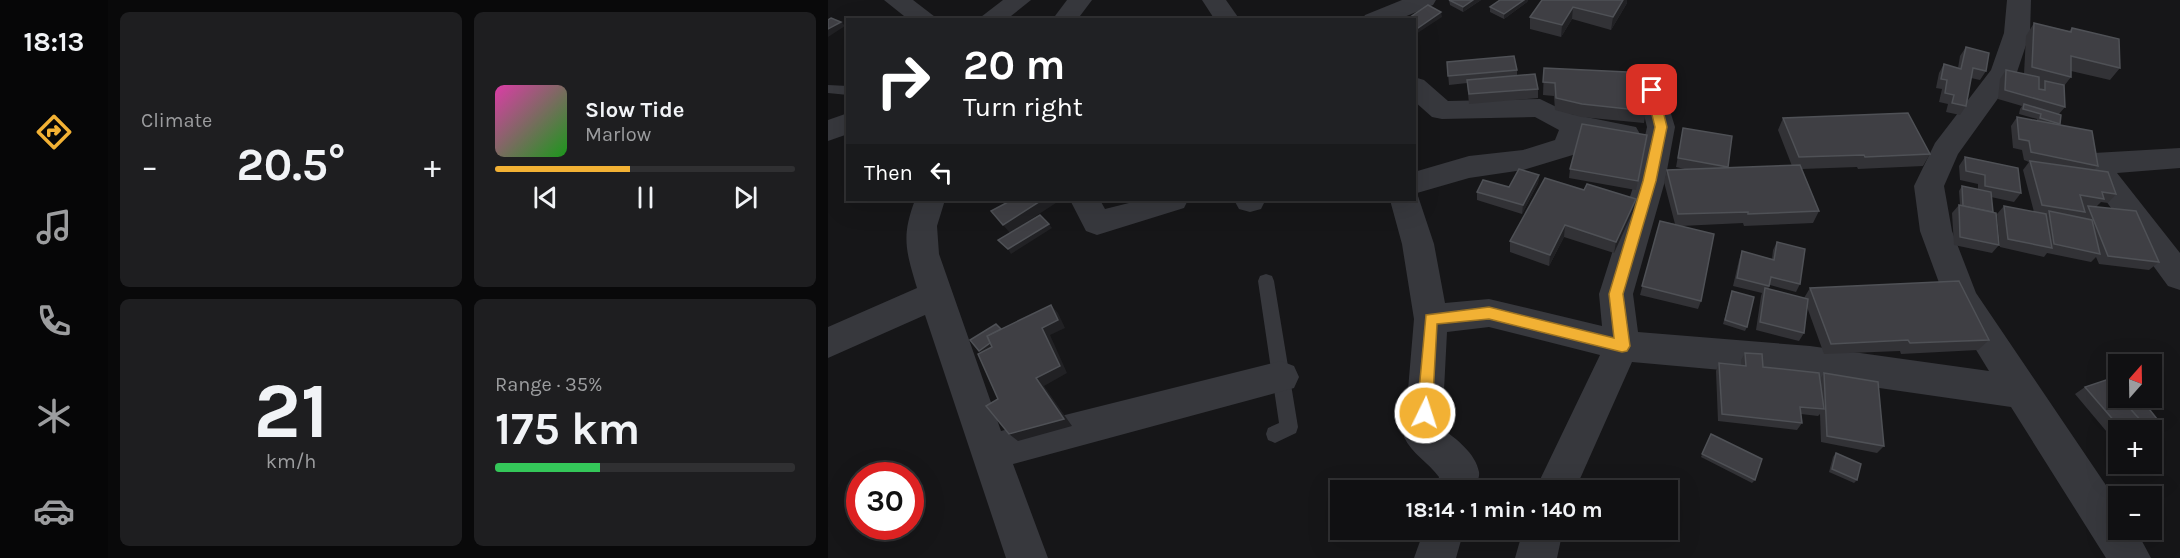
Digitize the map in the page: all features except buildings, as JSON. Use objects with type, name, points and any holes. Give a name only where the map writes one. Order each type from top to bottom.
[{"type":"street","points":[[896,0],[924,18]]},
{"type":"street","points":[[991,18],[1019,0]]},
{"type":"street","points":[[1066,18],[1080,0]]},
{"type":"street","points":[[1214,0],[1227,18]]},
{"type":"street","points":[[1379,18],[1424,0]]},
{"type":"street","points":[[2019,0],[2017,33],[2004,72],[1945,150],[1929,186],[1936,231],[1962,299],[2130,558]]},
{"type":"street","points":[[1416,88],[1442,110],[1540,108],[1559,120],[1576,125],[1659,140]]},
{"type":"street","points":[[1560,480],[1622,346],[1616,294],[1650,181],[1661,127],[1652,90]]},
{"type":"street","points":[[828,131],[846,123]]},
{"type":"street","points":[[1416,182],[1469,166],[1523,160],[1566,147],[1576,125]]},
{"type":"street","points":[[2180,158],[2094,164],[2180,277]]},
{"type":"street","points":[[930,201],[921,226],[923,254],[1027,558]]},
{"type":"street","points":[[1086,201],[1097,223],[1140,212],[1170,201]]},
{"type":"street","points":[[1405,201],[1418,244],[1431,319],[1423,437],[1443,452],[1460,473],[1458,480]]},
{"type":"street","points":[[828,343],[936,295]]},
{"type":"street","points":[[1431,319],[1489,313],[1622,346],[1810,362],[2022,393]]},
{"type":"street","points":[[990,452],[1281,378]]},
{"type":"street","points":[[1435,558],[1441,540]]},
{"type":"street","points":[[1536,558],[1540,540]]},
{"type":"lane","points":[[828,89],[846,91]]},
{"type":"lane","points":[[1266,281],[1289,427],[1275,434]]},
{"type":"route","points":[[1425,413],[1431,319],[1489,313],[1558,332],[1622,346],[1616,294],[1650,181],[1661,127],[1652,90]]}]
